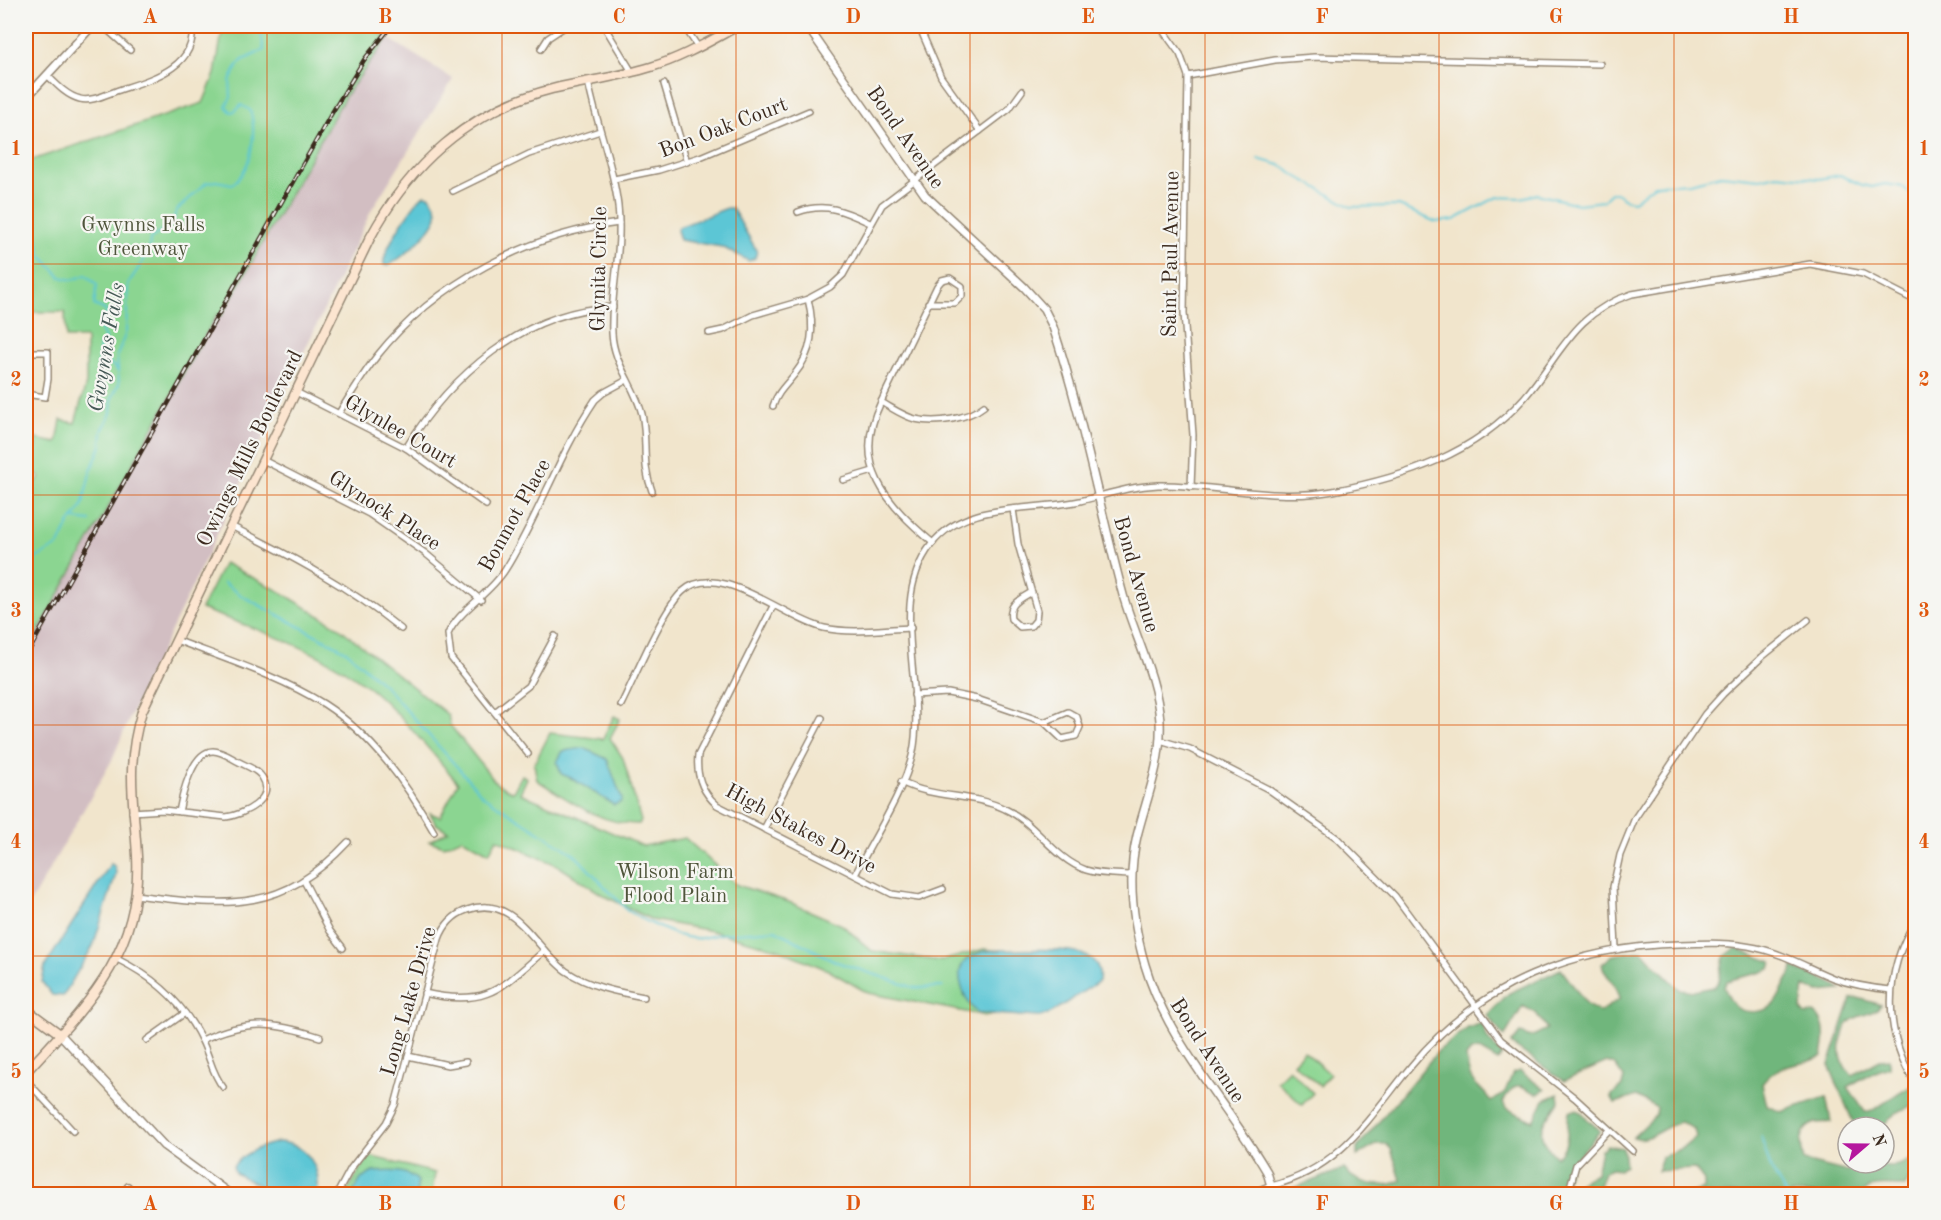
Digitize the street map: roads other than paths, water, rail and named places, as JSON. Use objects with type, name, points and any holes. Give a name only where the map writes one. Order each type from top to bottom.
[{"type":"main road","name":"Owings Mills Boulevard","points":[[26,1072],[98,990],[117,959],[130,926],[136,895],[137,859],[130,777],[137,727],[149,695],[375,229],[414,172],[440,147],[484,116],[537,93],[632,72],[669,61],[738,26]]},
{"type":"main road","points":[[26,1009],[60,1034]]},
{"type":"street","points":[[26,98],[92,26]]},
{"type":"street","points":[[103,26],[130,50]]},
{"type":"street","points":[[47,75],[80,99],[93,99],[164,74],[176,66],[190,45],[192,26]]},
{"type":"street","points":[[541,49],[548,38],[566,26]]},
{"type":"street","points":[[604,26],[632,72]]},
{"type":"street","points":[[684,26],[698,47]]},
{"type":"street","name":"Bond Avenue","points":[[807,26],[914,181],[939,211],[1024,287],[1049,318],[1065,364],[1132,626],[1153,680],[1159,708],[1160,740],[1157,772],[1135,846],[1132,875],[1140,946],[1159,1006],[1256,1153],[1267,1172],[1271,1186]]},
{"type":"street","points":[[814,37],[819,26]]},
{"type":"street","points":[[919,26],[941,77],[980,131]]},
{"type":"street","name":"Saint Paul Avenue","points":[[1161,28],[1180,54],[1188,76],[1184,314],[1193,435],[1191,487]]},
{"type":"street","points":[[1188,76],[1275,60],[1314,57],[1600,64]]},
{"type":"street","name":"Glynita Circle","points":[[588,81],[614,179],[619,223],[619,258],[613,307],[614,344],[642,415],[644,460],[652,491]]},
{"type":"street","points":[[664,84],[687,162]]},
{"type":"street","points":[[709,333],[723,330],[753,315],[808,299],[830,286],[843,274],[882,205],[1009,109],[1022,91]]},
{"type":"street","name":"Bon Oak Court","points":[[614,179],[687,162],[809,111]]},
{"type":"street","points":[[453,191],[537,150],[600,131]]},
{"type":"street","points":[[798,212],[824,206],[850,213],[870,223]]},
{"type":"street","points":[[339,413],[376,356],[389,341],[449,290],[504,258],[542,240],[576,230],[619,223]]},
{"type":"street","points":[[855,875],[910,762],[914,739],[910,605],[914,579],[933,543],[969,517],[1013,508],[1067,503],[1144,486],[1191,487],[1258,495],[1307,495],[1386,480],[1432,465],[1477,439],[1510,411],[1535,384],[1580,323],[1606,304],[1632,294],[1810,264],[1863,274],[1916,301]]},
{"type":"street","points":[[928,303],[956,303],[962,297],[962,286],[953,278],[942,280],[928,303],[874,415],[870,441],[873,471],[897,512],[933,543]]},
{"type":"street","points":[[772,406],[779,392],[802,362],[811,342],[813,324],[808,299]]},
{"type":"street","points":[[406,448],[440,398],[485,357],[551,319],[585,309],[613,307]]},
{"type":"street","points":[[26,352],[48,352],[45,397],[26,394]]},
{"type":"street","name":"Bonmot Place","points":[[528,754],[448,652],[448,634],[451,627],[481,600],[513,557],[589,410],[603,393],[627,380]]},
{"type":"street","name":"Glynlee Court","points":[[296,392],[406,448],[486,505]]},
{"type":"street","points":[[880,402],[908,416],[932,420],[970,414],[984,406]]},
{"type":"street","name":"Glynock Place","points":[[263,460],[369,514],[425,553],[481,600]]},
{"type":"street","points":[[843,480],[873,471]]},
{"type":"street","points":[[1013,508],[1018,544],[1032,592],[1038,616],[1031,626],[1020,627],[1011,620],[1011,609],[1015,603],[1032,592]]},
{"type":"street","points":[[231,526],[321,572],[368,603],[400,628]]},
{"type":"street","points":[[621,705],[670,608],[687,588],[702,582],[727,583],[807,623],[828,629],[911,628]]},
{"type":"street","name":"High Stakes Drive","points":[[773,606],[702,746],[697,763],[698,778],[710,799],[764,829],[902,897],[920,898],[943,889]]},
{"type":"street","points":[[1616,948],[1613,887],[1620,855],[1635,818],[1717,701],[1762,657],[1808,620]]},
{"type":"street","points":[[495,712],[528,686],[555,636]]},
{"type":"street","points":[[176,640],[283,683],[333,711],[389,764],[415,798],[435,832]]},
{"type":"street","points":[[914,695],[961,695],[1044,722],[1062,739],[1072,737],[1079,730],[1077,717],[1068,712],[1044,722]]},
{"type":"street","points":[[764,829],[822,718]]},
{"type":"street","points":[[1160,740],[1190,749],[1268,789],[1337,838],[1395,897],[1501,1040],[1575,1098],[1633,1151]]},
{"type":"street","points":[[132,812],[179,812],[225,817],[241,813],[256,804],[264,794],[263,779],[255,770],[221,753],[210,751],[199,758],[195,764],[185,786],[179,812]]},
{"type":"street","points":[[902,782],[924,792],[997,805],[1022,819],[1066,859],[1080,867],[1104,874],[1132,875]]},
{"type":"street","points":[[136,895],[207,903],[237,903],[264,898],[304,881],[348,842]]},
{"type":"street","points":[[304,881],[330,931],[343,948]]},
{"type":"street","name":"Long Lake Drive","points":[[338,1194],[351,1168],[390,1116],[441,931],[449,921],[470,909],[486,907],[505,911],[522,924],[544,951],[565,970],[589,983],[644,997]]},
{"type":"street","points":[[1916,920],[1898,955],[1891,990],[1894,1035],[1900,1055],[1916,1085]]},
{"type":"street","points":[[1252,1194],[1306,1173],[1350,1142],[1425,1050],[1475,1006],[1538,971],[1572,959],[1616,948],[1702,943],[1744,945],[1780,954],[1851,984],[1891,990]]},
{"type":"street","points":[[424,993],[462,1000],[484,995],[507,982],[544,951]]},
{"type":"street","points":[[117,959],[150,978],[185,1013],[202,1040],[216,1078],[223,1088]]},
{"type":"street","points":[[147,1040],[185,1013]]},
{"type":"street","points":[[202,1040],[227,1029],[258,1024],[281,1026],[320,1036]]},
{"type":"street","points":[[60,1034],[164,1146],[203,1177],[230,1194]]},
{"type":"street","points":[[408,1056],[448,1065],[466,1062]]},
{"type":"street","points":[[26,1080],[73,1131]]},
{"type":"street","points":[[1568,1194],[1569,1182],[1576,1165],[1609,1130]]},
{"type":"street","points":[[123,1194],[128,1186]]},
{"type":"water","points":[[424,195],[430,196],[437,212],[431,227],[401,257],[388,266],[384,265],[384,259],[392,240]]},
{"type":"water","points":[[732,208],[757,251],[755,258],[749,261],[722,247],[680,240],[677,230],[679,227]]},
{"type":"water","points":[[584,748],[607,759],[622,799],[621,802],[614,805],[561,774],[557,762],[563,751]]},
{"type":"water","points":[[111,863],[115,867],[116,874],[93,946],[63,996],[52,995],[42,982],[45,966]]},
{"type":"water","points":[[1046,949],[1078,953],[1090,958],[1098,967],[1099,981],[1051,1013],[1038,1017],[978,1013],[969,1003],[962,989],[961,967],[965,961],[977,954],[1002,950]]},
{"type":"water","points":[[278,1142],[297,1147],[310,1159],[317,1175],[317,1194],[275,1194],[235,1173],[233,1166],[242,1157]]},
{"type":"water","points":[[373,1172],[408,1174],[418,1181],[416,1194],[352,1194],[361,1179]]},
{"type":"waterway","name":"Gwynns Falls","points":[[256,26],[261,33]]},
{"type":"waterway","name":"Gwynns Falls","points":[[26,574],[31,570],[35,559],[59,545],[69,524],[82,507],[90,473],[101,446],[102,431],[111,413],[112,398],[119,384],[117,356],[126,332],[128,284],[149,252],[150,239],[172,224],[176,211],[206,183],[216,181],[232,184],[244,170],[253,139],[250,110],[241,105],[231,112],[226,106],[231,97],[230,81],[238,65],[243,60],[264,50],[261,33],[264,26]]},
{"type":"waterway","points":[[1258,159],[1283,166],[1291,173],[1351,207],[1399,206],[1436,222],[1454,220],[1497,197],[1521,198],[1537,194],[1578,204],[1603,201],[1611,193],[1616,193],[1627,200],[1634,201],[1654,185],[1690,183],[1721,175],[1760,179],[1777,175],[1819,179],[1840,175],[1872,187],[1885,184],[1903,187],[1916,199]]},
{"type":"waterway","points":[[26,236],[38,241],[40,254],[61,277],[72,280],[86,275],[97,285],[94,305],[105,310],[107,315],[100,327],[105,339],[100,346],[98,366],[110,363],[117,370]]},
{"type":"waterway","points":[[73,519],[90,521]]},
{"type":"waterway","points":[[224,583],[242,596],[346,651],[385,686],[483,796],[574,854],[627,910],[648,922],[677,935],[696,939],[722,934],[775,930],[837,962],[915,988],[943,987]]},
{"type":"waterway","points":[[1761,1137],[1771,1169],[1786,1194]]},
{"type":"railway","points":[[26,656],[330,116],[364,60],[391,26]]},
{"type":"park label","name":"Gwynns Falls Greenway","points":[[143,236]]},
{"type":"park label","name":"Wilson Farm Flood Plain","points":[[675,883]]}]
